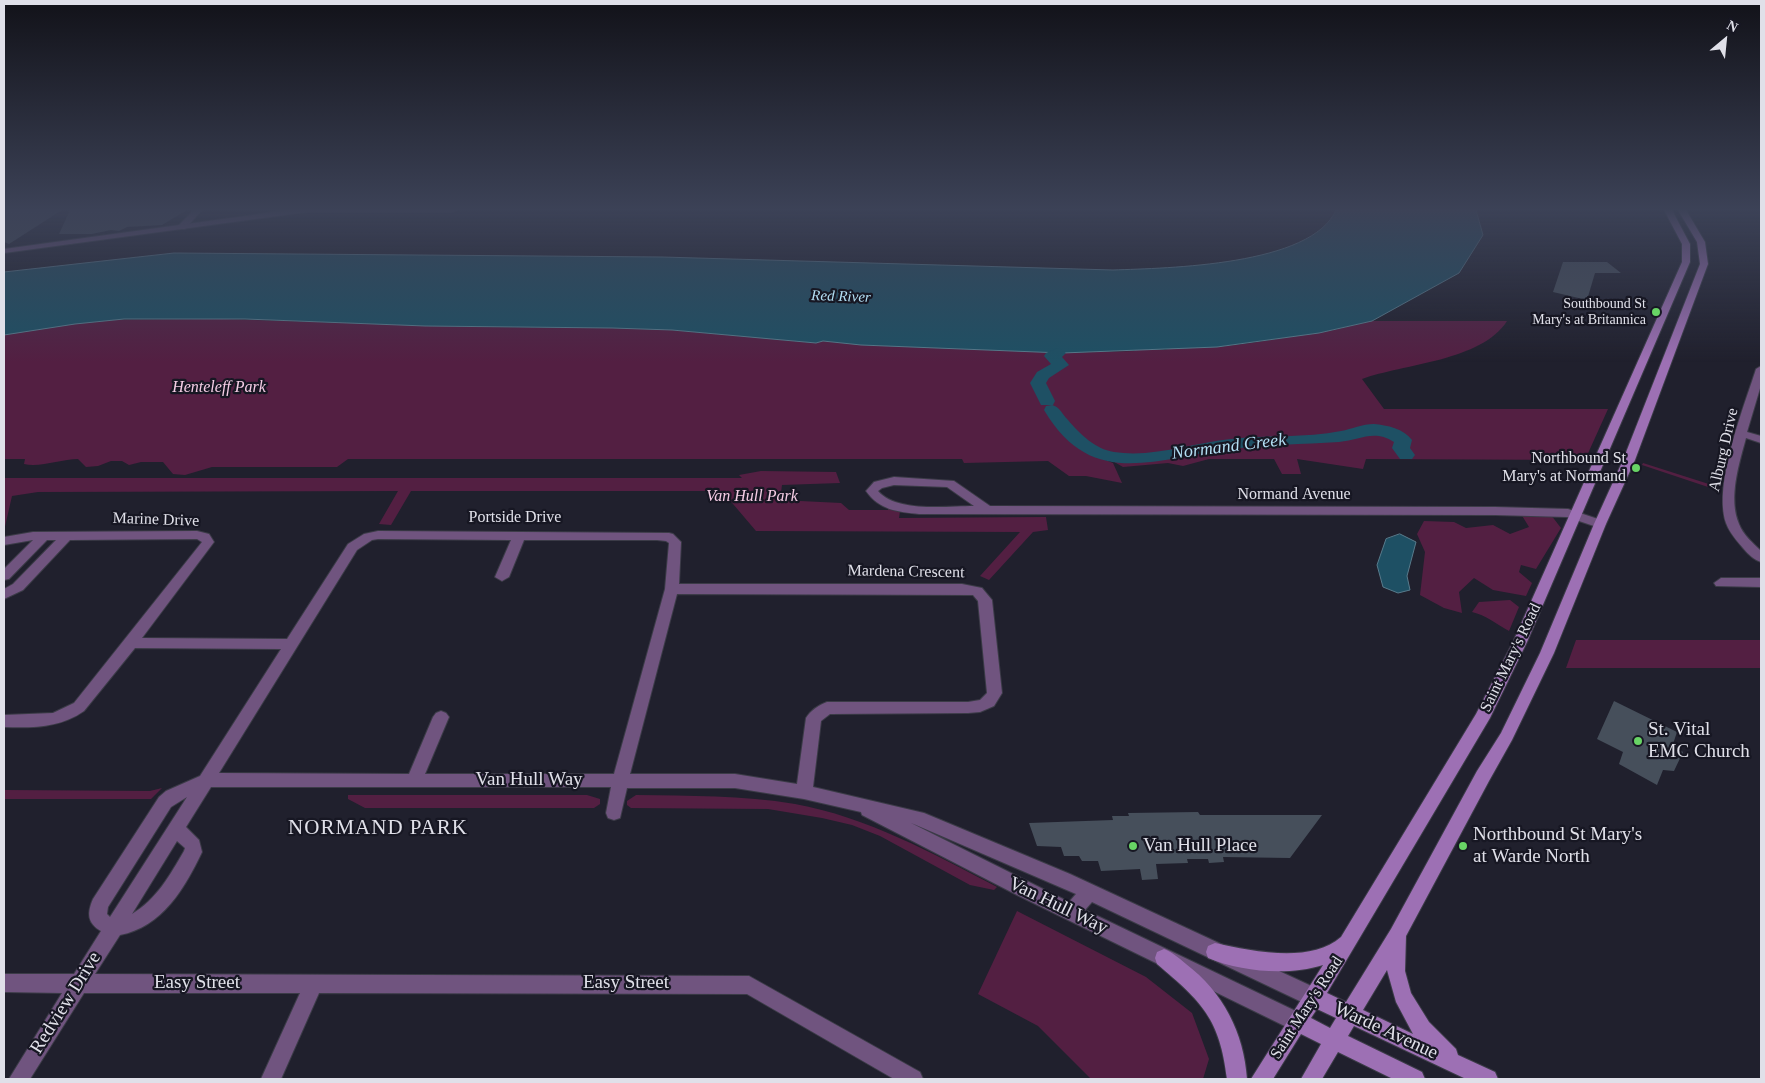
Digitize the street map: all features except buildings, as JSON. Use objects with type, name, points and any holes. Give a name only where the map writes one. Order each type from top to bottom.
[{"type":"main road","name":"Saint Mary's Road","points":[[1261,1079],[1348,943],[1482,718],[1520,642],[1686,261]]},
{"type":"main road","name":"Saint Mary's Road","points":[[1311,1079],[1397,935],[1483,776],[1507,736],[1547,653],[1641,431],[1704,261]]},
{"type":"main road","points":[[1672,293],[1690,298]]},
{"type":"main road","points":[[1397,935],[1396,971],[1403,999],[1431,1040],[1465,1068]]},
{"type":"main road","points":[[1214,952],[1257,961],[1288,962],[1307,960],[1333,953],[1348,943]]},
{"type":"main road","points":[[1164,958],[1200,988],[1220,1016],[1236,1065],[1237,1079]]},
{"type":"main road","name":"Warde Avenue","points":[[1313,997],[1488,1079]]},
{"type":"main road","name":"Warde Avenue","points":[[1297,1022],[1416,1079]]},
{"type":"street","name":"Alburg Drive","points":[[1761,369],[1742,434],[1729,492],[1729,510],[1732,522],[1742,540],[1761,558]]},
{"type":"street","points":[[1742,434],[1761,440]]},
{"type":"street","name":"Normand Avenue","points":[[988,510],[950,484],[894,481],[878,484],[872,492],[878,501],[892,506],[919,510],[1179,512],[1495,511],[1568,513],[1600,524]]},
{"type":"street","name":"Marine Drive","points":[[4,541],[44,536],[197,535],[205,537],[208,542],[131,643],[79,707],[71,714],[51,720],[4,721]]},
{"type":"street","points":[[4,576],[44,536]]},
{"type":"street","points":[[4,594],[18,587],[67,536]]},
{"type":"street","name":"Portside Drive","points":[[208,780],[352,547],[359,541],[378,536],[669,538],[675,542],[676,548],[672,589],[620,781],[614,813]]},
{"type":"street","points":[[502,577],[519,536]]},
{"type":"street","points":[[1721,583],[1761,583]]},
{"type":"street","name":"Mardena Crescent","points":[[672,589],[962,589],[977,591],[985,600],[996,692],[990,702],[976,707],[827,708],[814,718],[804,792]]},
{"type":"street","points":[[131,643],[291,644]]},
{"type":"street","points":[[414,780],[441,717]]},
{"type":"street","points":[[177,829],[194,845],[193,852],[166,898],[147,916],[132,923],[113,927],[102,923],[97,917],[98,904],[165,802],[172,796],[208,780]]},
{"type":"street","name":"Van Hull Way","points":[[208,780],[735,781],[804,792],[918,818],[1089,892],[1256,971]]},
{"type":"street","name":"Redview Drive","points":[[19,1079],[113,927],[208,780]]},
{"type":"street","name":"Van Hull Way","points":[[848,801],[1269,1009]]},
{"type":"street","points":[[1072,912],[1089,892]]},
{"type":"street","name":"Warde Avenue","points":[[1256,971],[1313,997]]},
{"type":"street","name":"Easy Street","points":[[4,982],[749,985],[913,1079]]},
{"type":"street","points":[[271,1079],[314,983]]},
{"type":"street","name":"Warde Avenue","points":[[1269,1009],[1297,1022]]},
{"type":"green space","name":"Henteleff Park","points":[[222,319],[479,327],[672,330],[815,343],[823,341],[862,345],[1062,353],[1218,347],[1334,330],[1371,321],[1507,321],[1495,334],[1480,345],[1461,353],[1362,379],[1384,409],[1608,409],[1585,460],[1366,459],[1363,469],[1297,459],[1301,474],[1282,474],[1274,459],[1209,459],[1183,466],[1168,463],[1123,467],[1109,459],[1103,459],[1113,463],[1122,483],[1086,476],[1069,476],[1048,461],[964,463],[962,459],[348,459],[337,467],[212,467],[185,475],[173,474],[163,462],[141,462],[129,465],[122,461],[111,461],[98,466],[86,467],[78,459],[30,465],[24,464],[25,459],[4,459],[4,331],[89,320]]},
{"type":"green space","points":[[1643,463],[1715,486],[1714,489],[1642,465]]},
{"type":"green space","name":"Van Hull Park","points":[[761,471],[836,472],[840,483],[782,485],[780,500],[841,503],[849,510],[888,510],[890,501],[901,505],[899,518],[1046,517],[1048,530],[1033,532],[989,580],[980,576],[1020,532],[756,531],[722,491],[411,491],[391,525],[379,524],[398,491],[38,492],[12,496],[4,531],[4,478],[742,478],[739,475]]},
{"type":"green space","points":[[1521,514],[1551,515],[1561,528],[1536,569],[1521,565],[1519,572],[1532,583],[1526,596],[1493,590],[1474,578],[1459,592],[1462,613],[1444,608],[1420,595],[1425,552],[1417,534],[1424,521],[1454,522],[1466,528],[1493,525],[1510,534],[1529,527]]},
{"type":"green space","points":[[1510,600],[1519,607],[1509,631],[1486,617],[1472,612],[1479,602]]},
{"type":"green space","points":[[1576,640],[1761,640],[1761,668],[1566,668]]},
{"type":"green space","points":[[162,788],[151,799],[4,799],[4,790],[150,791]]},
{"type":"green space","points":[[348,795],[587,795],[600,799],[600,804],[594,808],[365,808],[348,799]]},
{"type":"green space","points":[[636,795],[716,796],[755,799],[795,804],[822,810],[899,838],[997,887],[994,890],[970,885],[880,836],[852,825],[768,809],[631,808],[627,805],[627,801]]},
{"type":"green space","points":[[1017,911],[1146,977],[1192,1013],[1209,1059],[1203,1079],[1091,1079],[1038,1026],[978,994]]},
{"type":"water","name":"Red River","points":[[107,261],[785,261],[1113,270],[1201,265],[1232,261],[1467,261],[1459,273],[1372,321],[1319,333],[1217,347],[1062,353],[861,345],[823,341],[816,343],[672,330],[425,326],[245,319],[124,319],[75,324],[4,335],[4,272]]},
{"type":"water","points":[[1400,534],[1416,542],[1407,576],[1410,590],[1398,593],[1383,587],[1377,565],[1386,539]]},
{"type":"waterway","name":"Normand Creek","points":[[1047,401],[1038,383],[1043,375],[1061,365],[1052,356],[1058,353]]},
{"type":"waterway","name":"Normand Creek","points":[[1052,410],[1066,428],[1086,447],[1098,454],[1114,457],[1147,458],[1215,446],[1345,436],[1375,429],[1389,432],[1403,440],[1401,448],[1406,455]]},
{"type":"place","name":"Southbound St Mary's at Britannica","points":[[1656,312]]},
{"type":"place","name":"Northbound St Mary's at Normand","points":[[1636,468]]},
{"type":"place","name":"St. Vital EMC Church","points":[[1638,741]]},
{"type":"place","name":"Van Hull Place","points":[[1133,846]]},
{"type":"place","name":"Northbound St Mary's at Warde North","points":[[1463,846]]},
{"type":"district","name":"NORMAND PARK","points":[[378,828]]}]
